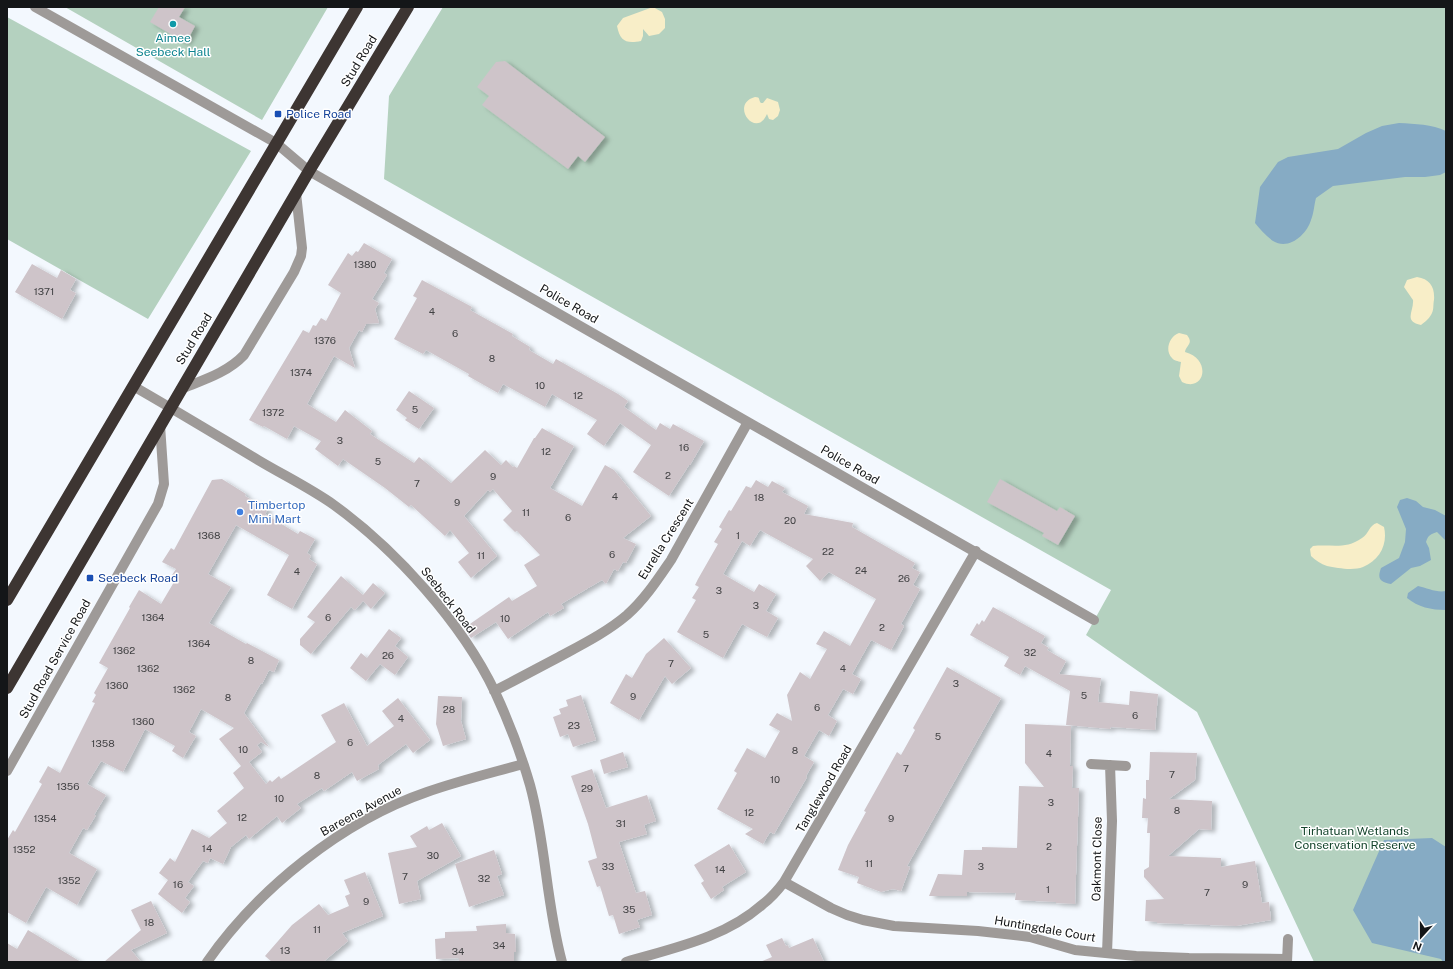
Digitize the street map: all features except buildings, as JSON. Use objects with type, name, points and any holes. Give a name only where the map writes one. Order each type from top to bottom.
[{"type":"highway","points":[[7,600],[357,7]]},
{"type":"highway","name":"Stud Road","points":[[7,688],[308,171],[408,7]]},
{"type":"street","name":"Police Road","points":[[35,7],[276,143],[308,171],[976,551],[1094,620]]},
{"type":"street","points":[[181,389],[228,369],[244,356],[294,272],[301,256],[302,248],[296,193]]},
{"type":"street","name":"Seebeck Road","points":[[133,386],[333,505],[376,540],[400,562],[441,609],[477,660],[494,691],[523,764],[535,803],[555,935],[562,962]]},
{"type":"street","name":"Eurella Crescent","points":[[494,691],[590,641],[615,624],[639,603],[671,560],[748,422]]},
{"type":"street","name":"Stud Road Service Road","points":[[7,771],[158,504],[164,484],[160,425]]},
{"type":"street","name":"Tanglewood Road","points":[[626,962],[706,938],[730,927],[747,917],[764,904],[784,882],[976,551]]},
{"type":"street","name":"Bareena Avenue","points":[[207,962],[226,937],[258,902],[280,881],[317,851],[339,836],[386,810],[426,792],[523,764]]},
{"type":"street","points":[[1091,764],[1126,766]]},
{"type":"street","name":"Oakmont Close","points":[[1107,953],[1112,820],[1110,765]]},
{"type":"street","name":"Huntingdale Court","points":[[784,882],[831,908],[863,920],[880,924],[978,931],[1030,937],[1075,950],[1190,958],[1287,961],[1288,939]]},
{"type":"green space","points":[[65,7],[328,7],[262,120]]},
{"type":"green space","name":"Tirhatuan Wetlands Conservation Reserve","points":[[443,7],[1446,7],[1446,962],[1314,962],[1197,712],[1086,635],[1111,590],[384,179],[389,96]]},
{"type":"green space","points":[[7,17],[251,151],[148,319],[7,239]]},
{"type":"sand","points":[[653,7],[662,12],[665,19],[665,28],[659,34],[649,36],[643,29],[641,41],[628,42],[624,40],[618,31],[617,26],[623,18]]},
{"type":"sand","points":[[755,97],[759,98],[761,103],[763,103],[767,98],[778,102],[780,110],[778,116],[773,120],[769,119],[767,114],[762,121],[757,123],[752,122],[747,118],[744,112],[744,106],[748,101]]},
{"type":"sand","points":[[1417,277],[1422,278],[1431,284],[1434,291],[1432,313],[1421,325],[1412,321],[1411,316],[1413,300],[1404,287],[1407,280]]},
{"type":"sand","points":[[1179,333],[1187,335],[1190,340],[1185,352],[1194,356],[1202,367],[1202,374],[1196,383],[1190,384],[1182,382],[1179,376],[1181,362],[1174,360],[1168,351],[1171,340]]},
{"type":"sand","points":[[1377,523],[1384,527],[1384,545],[1378,556],[1363,567],[1350,569],[1327,566],[1318,562],[1311,556],[1310,549],[1313,546],[1338,546],[1356,542],[1364,536],[1374,524]]},
{"type":"water","points":[[1399,123],[1429,126],[1446,131],[1446,172],[1440,175],[1425,177],[1405,177],[1333,186],[1316,198],[1313,215],[1306,231],[1296,240],[1285,244],[1279,244],[1273,241],[1255,223],[1260,187],[1278,162],[1288,157],[1338,149],[1366,133],[1382,126]]},
{"type":"water","points":[[1407,498],[1416,501],[1423,507],[1435,510],[1446,516],[1446,541],[1437,532],[1430,535],[1426,542],[1429,548],[1431,560],[1420,566],[1411,568],[1391,584],[1382,581],[1379,575],[1381,568],[1399,558],[1405,542],[1406,529],[1397,507],[1400,500]]},
{"type":"water","points":[[1418,586],[1436,591],[1446,591],[1446,610],[1425,607],[1416,604],[1407,598],[1408,593]]},
{"type":"water","points":[[1432,838],[1446,847],[1446,962],[1443,962],[1441,959],[1372,943],[1353,910],[1384,840]]},
{"type":"place","name":"Aimee Seebeck Hall","points":[[173,24]]},
{"type":"place","name":"Police Road","points":[[278,114]]},
{"type":"place","name":"Timbertop Mini Mart","points":[[240,512]]},
{"type":"place","name":"Seebeck Road","points":[[90,578]]}]
